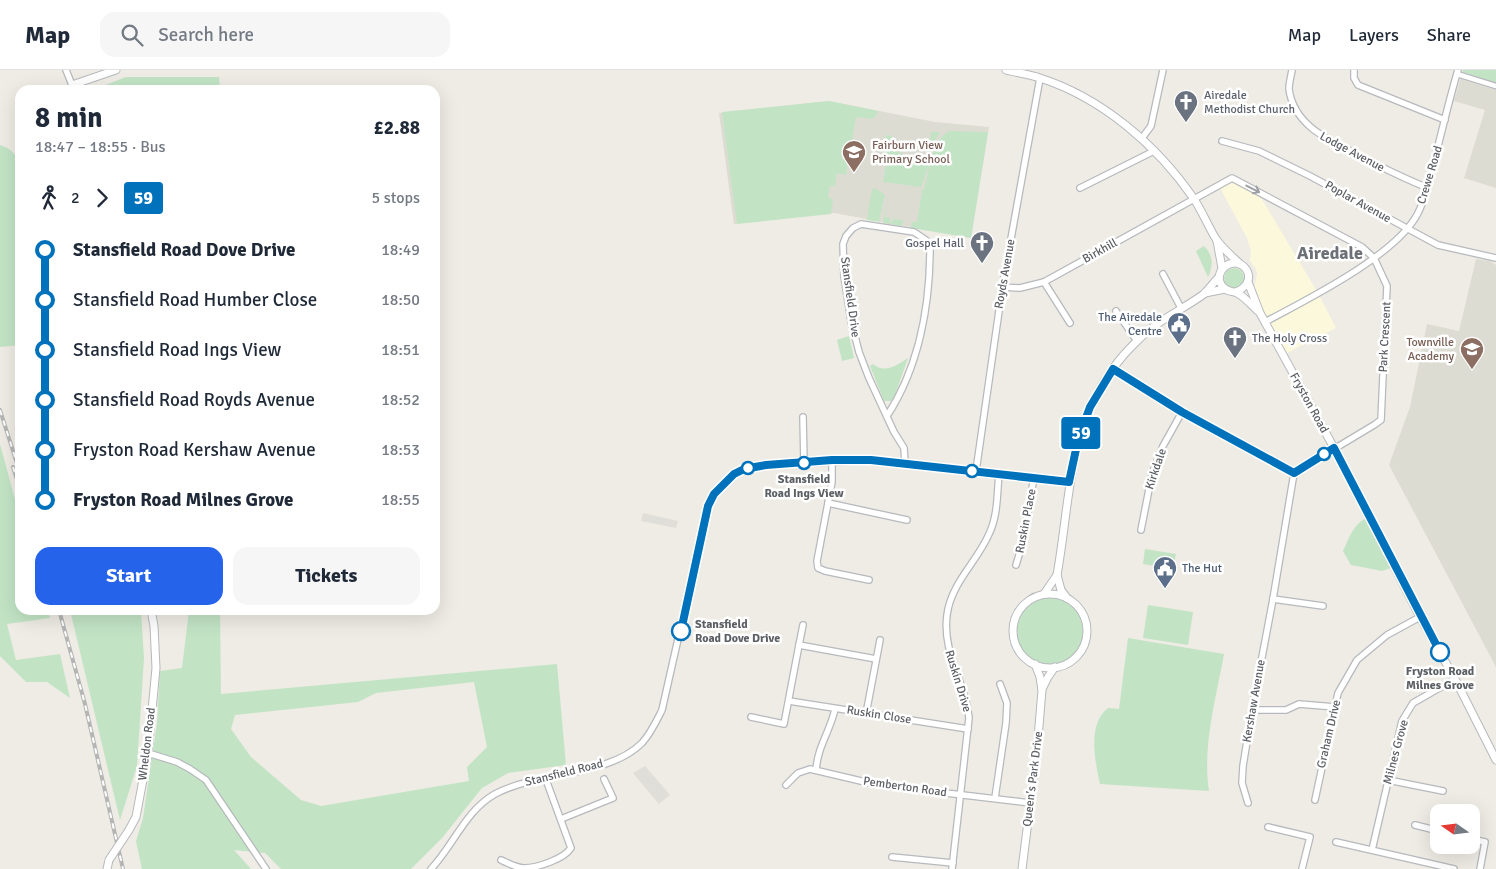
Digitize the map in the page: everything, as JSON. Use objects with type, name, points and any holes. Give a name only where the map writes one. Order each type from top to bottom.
[{"type":"street","points":[[66,70],[71,85]]},
{"type":"street","points":[[79,85],[116,70]]},
{"type":"street","name":"Fryston Road","points":[[1006,70],[1040,78],[1086,98],[1105,109],[1142,138],[1194,199],[1217,240],[1247,270],[1248,282],[1260,313],[1334,448],[1420,617],[1455,679],[1496,760]]},
{"type":"street","points":[[1142,138],[1151,126],[1163,70]]},
{"type":"street","name":"Lodge Avenue","points":[[1292,70],[1289,87],[1293,105],[1303,120],[1316,133],[1399,177],[1428,188]]},
{"type":"street","points":[[1354,70],[1354,78],[1358,84],[1445,120]]},
{"type":"street","points":[[1458,72],[1496,86]]},
{"type":"street","name":"Crewe Road","points":[[1265,322],[1318,293],[1374,258],[1408,229],[1418,213],[1428,188],[1458,72]]},
{"type":"street","name":"Royds Avenue","points":[[976,471],[1002,287],[1040,78]]},
{"type":"street","name":"Poplar Avenue","points":[[1222,141],[1259,151],[1310,176],[1438,245],[1496,258]]},
{"type":"street","points":[[1080,188],[1154,151]]},
{"type":"street","name":"Park Crescent","points":[[1194,199],[1232,178],[1362,248],[1374,258],[1388,286],[1381,420],[1374,426],[1334,448]]},
{"type":"street","name":"Birkhill","points":[[1002,287],[1020,288],[1044,282],[1194,199]]},
{"type":"street","name":"Stansfield Drive","points":[[887,416],[899,398],[916,355],[926,304],[930,248],[926,240],[914,232],[861,224],[853,228],[846,236],[843,244],[844,276],[851,321],[859,352],[887,416],[904,448],[906,463]]},
{"type":"street","name":"Fryston Road","points":[[1217,240],[1222,268],[1219,277]]},
{"type":"street","points":[[1222,268],[1231,263],[1240,264]]},
{"type":"street","points":[[1163,274],[1181,308]]},
{"type":"street","points":[[1044,594],[1056,576],[1069,482],[1078,440],[1090,407],[1113,369],[1137,341],[1154,326],[1205,293],[1219,277],[1225,289],[1205,293]]},
{"type":"street","points":[[1044,282],[1070,323]]},
{"type":"street","points":[[1235,292],[1242,289],[1248,282]]},
{"type":"street","name":"Fryston Road","points":[[1225,289],[1235,292],[1260,313]]},
{"type":"street","points":[[1116,311],[1137,341]]},
{"type":"street","points":[[1113,369],[1182,412],[1294,473],[1334,448]]},
{"type":"street","name":"Kirkdale","points":[[1141,530],[1152,474],[1163,446],[1182,412]]},
{"type":"street","points":[[803,417],[804,463]]},
{"type":"street","points":[[832,460],[832,482],[817,561],[818,568],[869,580]]},
{"type":"street","name":"Stansfield Road","points":[[431,869],[443,857],[480,806],[494,794],[545,777],[605,764],[630,753],[642,743],[652,730],[662,710],[708,506],[714,494],[726,481],[744,469],[766,465],[832,460],[871,460],[1069,482]]},
{"type":"street","name":"Kershaw Avenue","points":[[1248,803],[1242,783],[1243,766],[1294,473]]},
{"type":"street","name":"Ruskin Drive","points":[[953,866],[969,718],[968,704],[947,646],[947,614],[956,586],[985,543],[990,532],[994,519],[999,474]]},
{"type":"street","name":"Ruskin Place","points":[[1016,565],[1023,542],[1034,478]]},
{"type":"street","points":[[828,503],[907,520]]},
{"type":"street","points":[[1056,576],[1061,590],[1083,615],[1086,626],[1086,638],[1082,649],[1064,665],[1049,668],[1026,659],[1016,646],[1014,639],[1014,622],[1017,615],[1024,605],[1033,598],[1044,594],[1056,594],[1067,598]]},
{"type":"street","points":[[1273,599],[1323,606]]},
{"type":"street","name":"Wheldon Road","points":[[107,869],[109,860],[136,817],[148,754],[156,668],[152,615]]},
{"type":"street","name":"Graham Drive","points":[[1314,800],[1338,693],[1357,660],[1386,635],[1420,617]]},
{"type":"street","points":[[751,718],[784,724],[803,624]]},
{"type":"street","points":[[866,714],[880,640]]},
{"type":"street","points":[[799,645],[876,659]]},
{"type":"street","name":"Queen's Park Drive","points":[[1022,869],[1038,750],[1042,690],[1035,664]]},
{"type":"street","name":"Queen's Park Drive","points":[[1042,690],[1048,676],[1055,667]]},
{"type":"street","name":"Milnes Grove","points":[[1372,850],[1402,721],[1413,703],[1455,679]]},
{"type":"street","points":[[994,798],[1006,723],[1007,703],[1000,684]]},
{"type":"street","name":"Ruskin Close","points":[[789,701],[968,729]]},
{"type":"street","points":[[1252,710],[1286,710],[1299,704],[1335,707]]},
{"type":"street","points":[[786,785],[798,773],[810,769],[816,770],[823,738],[833,719],[835,709]]},
{"type":"street","points":[[148,754],[177,762],[206,780],[266,869]]},
{"type":"street","name":"Pemberton Road","points":[[816,770],[878,785],[1030,803]]},
{"type":"street","points":[[501,860],[516,867],[524,868],[543,864],[567,853],[571,848],[545,777]]},
{"type":"street","points":[[561,819],[612,798],[604,779]]},
{"type":"street","points":[[1388,780],[1443,791]]},
{"type":"street","points":[[1415,825],[1430,828]]},
{"type":"street","points":[[1268,827],[1310,837],[1302,869]]},
{"type":"street","points":[[1480,841],[1485,842],[1480,869]]},
{"type":"street","points":[[1336,842],[1454,869]]},
{"type":"street","points":[[892,857],[953,866]]},
{"type":"shaded area","points":[[1463,70],[1496,70],[1496,188],[1464,178],[1485,110],[1454,101]]},
{"type":"shaded area","name":"Fairburn View Primary School","points":[[829,101],[935,122],[989,127],[971,238],[834,213],[734,224],[719,113]]},
{"type":"shaded area","points":[[1232,178],[1257,191],[1318,293],[1336,328],[1283,355],[1253,294],[1257,274],[1250,261],[1251,251],[1247,238],[1219,186]]},
{"type":"shaded area","points":[[1476,259],[1490,261],[1496,265],[1496,667],[1389,465],[1410,407],[1427,324],[1459,331]]},
{"type":"shaded area","points":[[643,513],[678,521],[676,528],[641,521]]},
{"type":"shaded area","points":[[645,766],[670,795],[659,804],[633,773]]},
{"type":"green space","points":[[1463,70],[1496,70],[1496,83],[1463,72]]},
{"type":"green space","points":[[126,77],[219,77],[220,85],[106,85]]},
{"type":"green space","points":[[829,101],[878,111],[875,117],[871,119],[856,117],[846,175],[837,173],[835,186],[830,186],[828,198],[833,199],[831,214],[737,224],[722,112]]},
{"type":"green space","points":[[949,131],[988,132],[971,238],[911,228],[912,222],[917,222],[922,190],[924,189],[935,149],[943,135]]},
{"type":"green space","points":[[931,132],[940,132],[932,145],[930,163],[921,187],[883,182],[887,158],[926,163]]},
{"type":"green space","points":[[886,135],[892,136],[891,150],[904,154],[904,156],[884,154]]},
{"type":"green space","points":[[0,145],[7,148],[15,156],[15,346],[0,347]]},
{"type":"green space","points":[[875,188],[885,195],[879,220],[881,222],[867,220],[872,189]]},
{"type":"green space","points":[[888,194],[885,217],[890,218],[890,223],[892,223],[893,219],[903,220],[902,226],[883,223]]},
{"type":"green space","points":[[1204,246],[1210,254],[1212,261],[1208,277],[1196,251]]},
{"type":"green space","points":[[1234,268],[1241,271],[1244,278],[1241,285],[1234,288],[1227,285],[1224,278],[1227,271]]},
{"type":"green space","points":[[849,336],[854,358],[842,361],[837,340]]},
{"type":"green space","points":[[908,358],[894,398],[891,401],[884,401],[870,366],[873,364],[882,368],[891,367]]},
{"type":"green space","points":[[0,444],[15,500],[15,615],[49,615],[50,618],[7,624],[16,660],[60,654],[70,698],[47,682],[26,682],[0,656]]},
{"type":"green space","points":[[1366,518],[1391,568],[1382,571],[1351,565],[1343,551],[1355,528]]},
{"type":"green space","points":[[1145,549],[1176,554],[1173,569],[1143,564]]},
{"type":"green space","points":[[1043,598],[1057,598],[1069,603],[1078,612],[1083,624],[1081,644],[1074,655],[1057,664],[1043,664],[1031,659],[1022,650],[1017,638],[1017,624],[1022,612],[1031,603]]},
{"type":"green space","points":[[1148,605],[1193,612],[1188,645],[1143,638]]},
{"type":"green space","points":[[71,615],[141,615],[144,658],[137,766],[120,820]]},
{"type":"green space","points":[[188,615],[220,615],[221,694],[557,664],[566,765],[508,773],[482,788],[442,838],[411,869],[281,869],[265,853],[234,850],[251,869],[142,869],[136,841],[143,818],[157,723],[160,671],[182,668]],"holes":[[[474,682],[487,747],[467,767],[469,781],[321,806],[301,800],[251,757],[231,729],[235,715],[358,702],[376,693]]]},
{"type":"green space","points":[[1128,638],[1224,654],[1214,705],[1207,757],[1209,791],[1100,784],[1096,765],[1095,733],[1101,715],[1108,708],[1119,709]]},
{"type":"railway","points":[[0,410],[15,457]]},
{"type":"railway","points":[[13,467],[15,473]]},
{"type":"railway","points":[[60,615],[85,704],[123,869]]},
{"type":"bus line","name":"59","points":[[681,631],[708,506],[714,494],[734,474],[755,466],[832,460],[871,460],[1069,482],[1078,440],[1090,407],[1113,369],[1182,412],[1294,473],[1334,448],[1420,617],[1440,652]]},
{"type":"place","name":"Airedale Methodist Church","points":[[1186,123]]},
{"type":"place","name":"Fairburn View Primary School","points":[[854,173]]},
{"type":"place","name":"Gospel Hall","points":[[982,264]]},
{"type":"place","name":"The Airedale Centre","points":[[1179,345]]},
{"type":"place","name":"The Holy Cross","points":[[1235,359]]},
{"type":"place","name":"Townville Academy","points":[[1472,370]]},
{"type":"place","name":"Stansfield Road Ings View","points":[[804,463]]},
{"type":"place","name":"The Hut","points":[[1165,589]]},
{"type":"place","name":"Stansfield Road Dove Drive","points":[[681,631]]},
{"type":"place","name":"Fryston Road Milnes Grove","points":[[1440,652]]},
{"type":"district","name":"Airedale","points":[[1330,253]]}]
